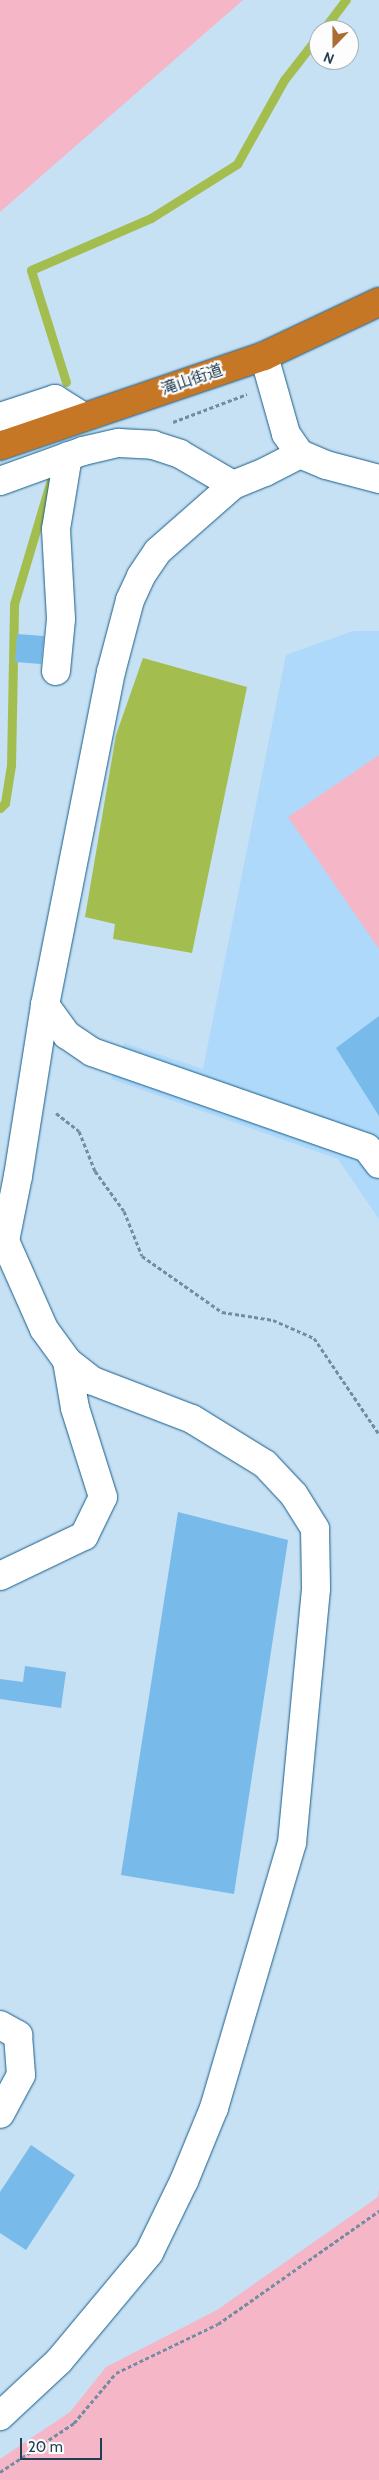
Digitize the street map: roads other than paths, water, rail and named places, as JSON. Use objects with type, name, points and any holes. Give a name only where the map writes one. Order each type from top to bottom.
[{"type":"highway","name":"滝山街道","points":[[0,446],[264,356],[379,302]]},
{"type":"street","points":[[264,356],[286,434],[300,454],[340,470],[379,479]]},
{"type":"street","points":[[0,417],[55,399],[84,417]]},
{"type":"street","points":[[0,481],[68,456],[119,443],[153,445],[180,454],[204,466],[233,485]]},
{"type":"street","points":[[0,2416],[59,2361],[150,2253],[184,2181],[214,2108],[292,1843],[316,1590],[314,1528],[294,1495],[265,1464],[192,1419],[93,1381],[67,1361],[44,1330],[2,1238],[20,1162],[35,1062],[111,672],[130,600],[141,576],[158,551],[233,485],[265,472],[300,454]]},
{"type":"street","points":[[56,671],[61,619],[56,529],[68,456]]},
{"type":"street","points":[[46,1005],[67,1035],[92,1052],[367,1148],[379,1164]]},
{"type":"street","points":[[0,1576],[84,1536],[103,1496],[76,1408],[67,1361]]},
{"type":"street","points":[[0,2025],[18,2035],[21,2075],[0,2114]]},
{"type":"waterway","points":[[331,20],[346,0]]},
{"type":"waterway","points":[[66,382],[31,270],[151,218],[237,164],[284,80],[309,48]]},
{"type":"waterway","points":[[0,808],[5,803],[11,765],[14,604],[51,480]]}]
